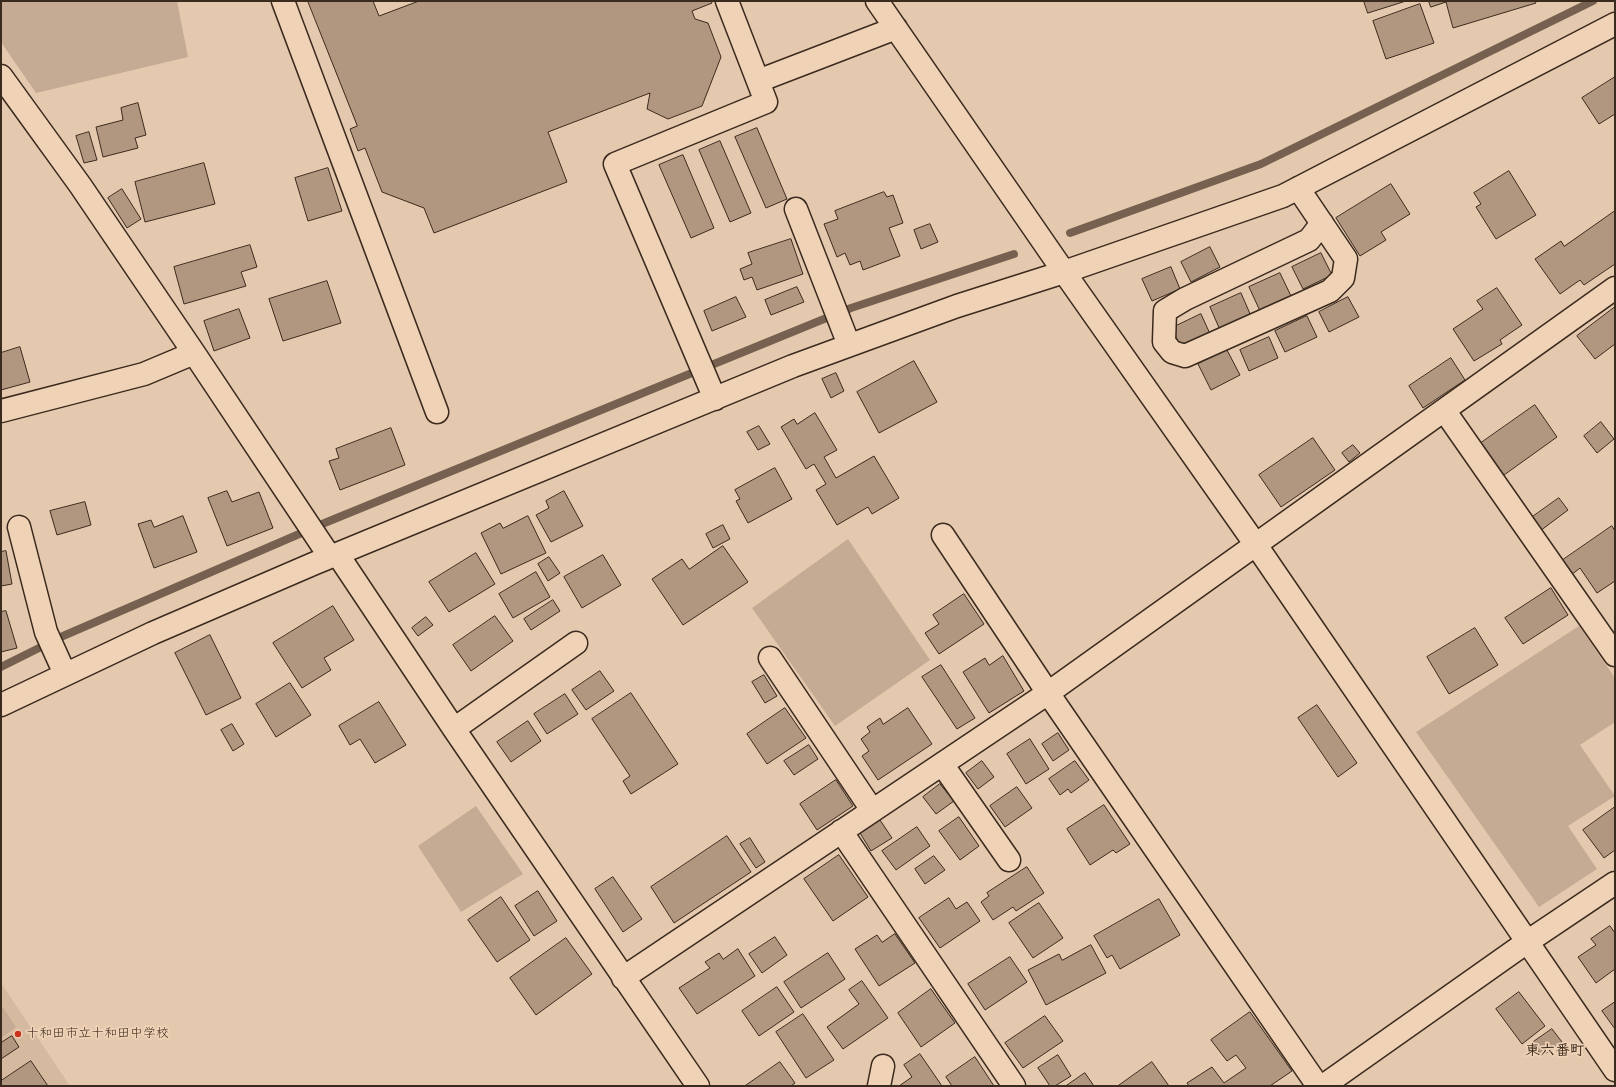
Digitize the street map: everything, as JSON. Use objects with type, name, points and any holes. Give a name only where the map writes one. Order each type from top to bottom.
[{"type":"street","points":[[283,1],[437,412]]},
{"type":"street","points":[[715,399],[615,164],[766,102],[727,1]]},
{"type":"street","points":[[877,1],[1064,272],[1256,545],[1615,1070]]},
{"type":"street","points":[[1,704],[153,633],[334,556],[794,366],[957,306],[1064,272],[1283,196],[1615,24]]},
{"type":"street","points":[[758,81],[896,28]]},
{"type":"street","points":[[1,76],[80,186],[194,353],[317,538],[334,556],[454,729],[622,978],[698,1086]]},
{"type":"street","points":[[1298,188],[1322,223],[1346,259],[1343,278],[1330,291],[1185,356],[1172,352],[1164,342],[1163,326],[1165,311],[1185,299],[1308,240],[1322,223]]},
{"type":"street","points":[[796,209],[849,345]]},
{"type":"street","points":[[622,978],[1048,693],[1615,288]]},
{"type":"street","points":[[1,411],[144,374],[194,353]]},
{"type":"street","points":[[1444,410],[1615,655]]},
{"type":"street","points":[[19,526],[46,632],[65,674]]},
{"type":"street","points":[[943,536],[1048,693],[1318,1086]]},
{"type":"street","points":[[454,729],[576,643]]},
{"type":"street","points":[[770,658],[872,810]]},
{"type":"street","points":[[942,764],[1009,860]]},
{"type":"street","points":[[841,831],[1014,1086]]},
{"type":"street","points":[[1322,1086],[1527,942],[1615,883]]},
{"type":"shaded area","points":[[1,1],[177,1],[188,57],[36,93],[1,42]]},
{"type":"shaded area","points":[[848,539],[930,660],[835,726],[752,608]]},
{"type":"shaded area","points":[[1579,626],[1615,678],[1615,722],[1580,745],[1615,796],[1568,826],[1597,869],[1539,907],[1416,732]]},
{"type":"shaded area","points":[[476,806],[523,874],[461,912],[418,846]]},
{"type":"shaded area","name":"十和田市立十和田中学校","points":[[1,983],[70,1086],[1,1086]]},
{"type":"shaded area","points":[[1,1005],[16,1027],[1,1038]]},
{"type":"building","points":[[308,1],[373,1],[379,16],[419,1],[711,1],[712,3],[692,11],[695,19],[708,23],[721,57],[702,106],[668,119],[647,109],[650,93],[548,132],[567,182],[434,233],[424,208],[382,192],[365,148],[358,151],[350,129],[357,126]]},
{"type":"building","points":[[1364,1],[1406,1],[1368,13]]},
{"type":"building","points":[[1429,1],[1535,1],[1536,3],[1453,28],[1446,2],[1431,7]]},
{"type":"building","points":[[1420,4],[1434,43],[1386,59],[1373,21]]},
{"type":"building","points":[[1615,77],[1615,114],[1599,124],[1582,98]]},
{"type":"building","points":[[138,103],[146,135],[135,138],[138,148],[103,157],[96,127],[123,120],[121,108]]},
{"type":"building","points":[[757,128],[787,199],[766,208],[735,137]]},
{"type":"building","points":[[89,132],[97,160],[84,163],[76,136]]},
{"type":"building","points":[[720,141],[751,213],[730,222],[699,150]]},
{"type":"building","points":[[683,155],[714,228],[691,238],[659,165]]},
{"type":"building","points":[[204,163],[215,204],[145,222],[135,182]]},
{"type":"building","points":[[328,168],[342,211],[308,221],[295,178]]},
{"type":"building","points":[[1509,171],[1536,215],[1496,239],[1476,207],[1481,204],[1474,193]]},
{"type":"building","points":[[1391,184],[1410,214],[1381,232],[1386,240],[1360,256],[1336,218]]},
{"type":"building","points":[[122,189],[141,219],[127,228],[108,198]]},
{"type":"building","points":[[884,192],[887,197],[893,195],[903,223],[889,228],[900,256],[863,270],[860,261],[850,265],[845,253],[837,257],[824,224],[838,219],[835,211]]},
{"type":"building","points":[[1615,211],[1615,264],[1584,285],[1580,280],[1560,294],[1535,259],[1561,241],[1564,246]]},
{"type":"building","points":[[930,224],[938,242],[921,249],[914,230]]},
{"type":"building","points":[[791,239],[803,274],[757,290],[752,277],[744,280],[740,269],[752,264],[748,253]]},
{"type":"building","points":[[250,245],[257,267],[241,272],[246,286],[184,304],[174,267]]},
{"type":"building","points":[[1210,247],[1220,267],[1191,282],[1181,262]]},
{"type":"building","points":[[1321,253],[1332,275],[1303,289],[1292,267]]},
{"type":"building","points":[[1171,267],[1180,289],[1152,301],[1142,279]]},
{"type":"building","points":[[1280,273],[1291,296],[1260,311],[1249,287]]},
{"type":"building","points":[[327,281],[341,323],[283,341],[269,299]]},
{"type":"building","points":[[797,287],[804,302],[771,315],[765,300]]},
{"type":"building","points":[[1497,288],[1522,325],[1500,340],[1502,344],[1474,361],[1453,329],[1483,309],[1477,301]]},
{"type":"building","points":[[1241,293],[1251,316],[1220,330],[1210,307]]},
{"type":"building","points":[[736,297],[746,317],[712,331],[704,311]]},
{"type":"building","points":[[1348,297],[1359,317],[1329,332],[1319,312]]},
{"type":"building","points":[[1615,307],[1615,344],[1595,359],[1577,336]]},
{"type":"building","points":[[239,309],[250,338],[214,351],[204,321]]},
{"type":"building","points":[[1201,314],[1211,336],[1181,349],[1172,328]]},
{"type":"building","points":[[1307,316],[1317,337],[1285,352],[1275,331]]},
{"type":"building","points":[[1269,337],[1278,358],[1249,371],[1240,350]]},
{"type":"building","points":[[20,347],[30,382],[1,390],[1,353]]},
{"type":"building","points":[[1227,350],[1240,375],[1211,390],[1198,364]]},
{"type":"building","points":[[1451,358],[1465,380],[1423,408],[1409,386]]},
{"type":"building","points":[[914,361],[937,402],[879,433],[857,392]]},
{"type":"building","points":[[836,373],[844,391],[831,398],[822,379]]},
{"type":"building","points":[[1535,405],[1557,437],[1504,475],[1481,443]]},
{"type":"building","points":[[815,413],[837,450],[824,457],[836,478],[874,456],[899,498],[872,514],[868,507],[837,525],[816,490],[826,484],[814,464],[806,469],[781,427],[794,419],[797,424]]},
{"type":"building","points":[[1601,422],[1614,439],[1597,453],[1584,436]]},
{"type":"building","points":[[759,426],[770,444],[758,450],[747,432]]},
{"type":"building","points":[[391,428],[405,465],[340,490],[329,461],[339,458],[336,449]]},
{"type":"building","points":[[1313,438],[1335,470],[1281,507],[1259,475]]},
{"type":"building","points":[[1353,445],[1360,453],[1349,462],[1342,453]]},
{"type":"building","points":[[775,468],[792,499],[748,523],[736,501],[740,499],[735,490]]},
{"type":"building","points":[[227,491],[232,502],[259,492],[273,528],[227,546],[208,498]]},
{"type":"building","points":[[564,491],[583,526],[551,542],[536,515],[549,508],[546,501]]},
{"type":"building","points":[[1559,498],[1568,510],[1540,531],[1531,518]]},
{"type":"building","points":[[85,502],[91,525],[57,535],[50,511]]},
{"type":"building","points":[[183,516],[197,552],[154,568],[138,524],[151,520],[154,527]]},
{"type":"building","points":[[528,516],[546,553],[501,574],[481,533],[500,523],[503,528]]},
{"type":"building","points":[[723,525],[730,539],[713,548],[706,534]]},
{"type":"building","points":[[1612,526],[1615,531],[1615,581],[1597,593],[1580,568],[1570,576],[1560,562]]},
{"type":"building","points":[[723,546],[748,582],[683,625],[652,579],[682,559],[689,569]]},
{"type":"building","points":[[6,551],[12,584],[1,586],[1,552]]},
{"type":"building","points":[[476,553],[495,584],[449,612],[429,582]]},
{"type":"building","points":[[603,555],[621,585],[582,608],[564,577]]},
{"type":"building","points":[[549,557],[560,573],[548,581],[538,564]]},
{"type":"building","points":[[536,572],[550,597],[513,618],[499,594]]},
{"type":"building","points":[[1551,588],[1568,615],[1523,644],[1505,618]]},
{"type":"building","points":[[964,594],[984,624],[939,654],[925,633],[939,624],[933,615]]},
{"type":"building","points":[[553,600],[560,611],[531,630],[524,619]]},
{"type":"building","points":[[333,606],[354,640],[324,658],[331,670],[302,688],[273,643]]},
{"type":"building","points":[[6,611],[17,648],[1,652],[1,612]]},
{"type":"building","points":[[495,616],[513,641],[471,671],[453,645]]},
{"type":"building","points":[[426,617],[433,625],[418,636],[412,628]]},
{"type":"building","points":[[1475,628],[1498,665],[1449,694],[1427,657]]},
{"type":"building","points":[[210,635],[241,698],[206,715],[175,653]]},
{"type":"building","points":[[1003,656],[1024,691],[989,713],[963,672],[985,658],[989,665]]},
{"type":"building","points":[[941,665],[975,718],[957,729],[922,677]]},
{"type":"building","points":[[600,671],[614,691],[586,710],[572,690]]},
{"type":"building","points":[[764,675],[777,696],[765,703],[752,682]]},
{"type":"building","points":[[290,683],[311,715],[276,737],[256,704]]},
{"type":"building","points":[[631,693],[678,764],[631,794],[623,781],[630,776],[592,719]]},
{"type":"building","points":[[565,694],[578,714],[547,734],[534,714]]},
{"type":"building","points":[[379,702],[406,745],[375,763],[360,739],[350,745],[339,726]]},
{"type":"building","points":[[1317,705],[1357,763],[1338,777],[1298,718]]},
{"type":"building","points":[[785,708],[806,738],[767,764],[747,734]]},
{"type":"building","points":[[908,708],[932,744],[878,780],[862,756],[869,751],[861,739],[870,732],[867,727],[880,718],[883,724]]},
{"type":"building","points":[[528,721],[541,741],[511,762],[497,742]]},
{"type":"building","points":[[232,724],[244,744],[233,751],[221,730]]},
{"type":"building","points":[[1058,733],[1069,750],[1053,761],[1042,744]]},
{"type":"building","points":[[1030,739],[1049,769],[1026,784],[1007,754]]},
{"type":"building","points":[[809,745],[818,759],[794,775],[784,761]]},
{"type":"building","points":[[982,761],[994,777],[978,789],[966,773]]},
{"type":"building","points":[[1075,761],[1089,780],[1071,793],[1068,789],[1060,795],[1049,779]]},
{"type":"building","points":[[836,780],[853,806],[817,830],[800,804]]},
{"type":"building","points":[[940,784],[954,801],[936,814],[923,797]]},
{"type":"building","points":[[1017,787],[1032,808],[1005,827],[990,806]]},
{"type":"building","points":[[1104,805],[1130,844],[1116,853],[1113,850],[1090,865],[1067,829]]},
{"type":"building","points":[[1615,807],[1615,850],[1604,858],[1583,830]]},
{"type":"building","points":[[959,817],[979,846],[960,860],[939,831]]},
{"type":"building","points":[[880,820],[892,838],[871,851],[860,833]]},
{"type":"building","points":[[917,827],[930,846],[896,870],[882,851]]},
{"type":"building","points":[[727,836],[751,872],[674,923],[651,887]]},
{"type":"building","points":[[750,838],[765,862],[756,868],[740,844]]},
{"type":"building","points":[[839,855],[868,897],[833,921],[804,879]]},
{"type":"building","points":[[934,856],[945,870],[925,884],[915,869]]},
{"type":"building","points":[[1027,867],[1044,893],[1016,911],[1013,907],[993,920],[981,902],[989,896],[987,893]]},
{"type":"building","points":[[613,877],[642,919],[623,932],[595,889]]},
{"type":"building","points":[[538,891],[557,921],[534,936],[515,906]]},
{"type":"building","points":[[501,897],[530,940],[497,962],[468,920]]},
{"type":"building","points":[[949,898],[956,909],[967,902],[980,921],[940,948],[919,918]]},
{"type":"building","points":[[1159,899],[1180,935],[1120,969],[1112,955],[1107,958],[1094,936]]},
{"type":"building","points":[[1039,903],[1063,938],[1033,958],[1009,923]]},
{"type":"building","points":[[1610,926],[1615,933],[1615,969],[1596,983],[1578,957],[1596,945],[1591,939]]},
{"type":"building","points":[[895,934],[915,963],[879,986],[855,949],[877,935],[882,942]]},
{"type":"building","points":[[775,937],[787,955],[762,973],[749,954]]},
{"type":"building","points":[[566,938],[592,974],[536,1015],[510,978]]},
{"type":"building","points":[[1091,945],[1106,973],[1046,1005],[1028,970],[1059,954],[1062,960]]},
{"type":"building","points":[[738,949],[755,976],[697,1014],[679,988],[710,968],[705,962],[719,953],[723,959]]},
{"type":"building","points":[[828,953],[845,979],[801,1008],[784,982]]},
{"type":"building","points":[[1010,957],[1027,982],[985,1010],[968,984]]},
{"type":"building","points":[[862,981],[888,1018],[843,1049],[827,1027],[859,1004],[849,990]]},
{"type":"building","points":[[777,987],[794,1012],[759,1036],[742,1011]]},
{"type":"building","points":[[931,989],[955,1023],[921,1047],[898,1013]]},
{"type":"building","points":[[1519,992],[1545,1026],[1522,1044],[1496,1009]]},
{"type":"building","points":[[1615,1002],[1615,1029],[1602,1011]]},
{"type":"building","points":[[1250,1012],[1292,1071],[1270,1086],[1189,1086],[1187,1083],[1212,1067],[1224,1083],[1246,1068],[1236,1055],[1227,1061],[1211,1040]]},
{"type":"building","points":[[803,1014],[834,1060],[806,1078],[776,1032]]},
{"type":"building","points":[[1045,1016],[1063,1041],[1023,1068],[1005,1043]]},
{"type":"building","points":[[1552,1029],[1562,1042],[1542,1056],[1532,1043]]},
{"type":"building","points":[[12,1036],[19,1047],[1,1059],[1,1043]]},
{"type":"building","points":[[920,1054],[942,1086],[899,1086],[912,1077],[904,1065]]},
{"type":"building","points":[[1058,1055],[1071,1076],[1055,1086],[1050,1086],[1038,1068]]},
{"type":"building","points":[[975,1057],[994,1086],[952,1086],[946,1077]]},
{"type":"building","points":[[31,1061],[48,1086],[1,1086],[1,1081]]},
{"type":"building","points":[[780,1062],[795,1083],[791,1086],[745,1086]]},
{"type":"building","points":[[1152,1062],[1169,1086],[1118,1086]]},
{"type":"building","points":[[1085,1073],[1094,1086],[1066,1086]]},
{"type":"waterway","points":[[1070,233],[1261,164],[1593,1]]},
{"type":"waterway","points":[[1,667],[63,636],[327,522],[851,308],[1014,254]]},
{"type":"place","name":"十和田市立十和田中学校","points":[[18,1034]]},
{"type":"district","name":"東六番町","points":[[1555,1051]]}]
